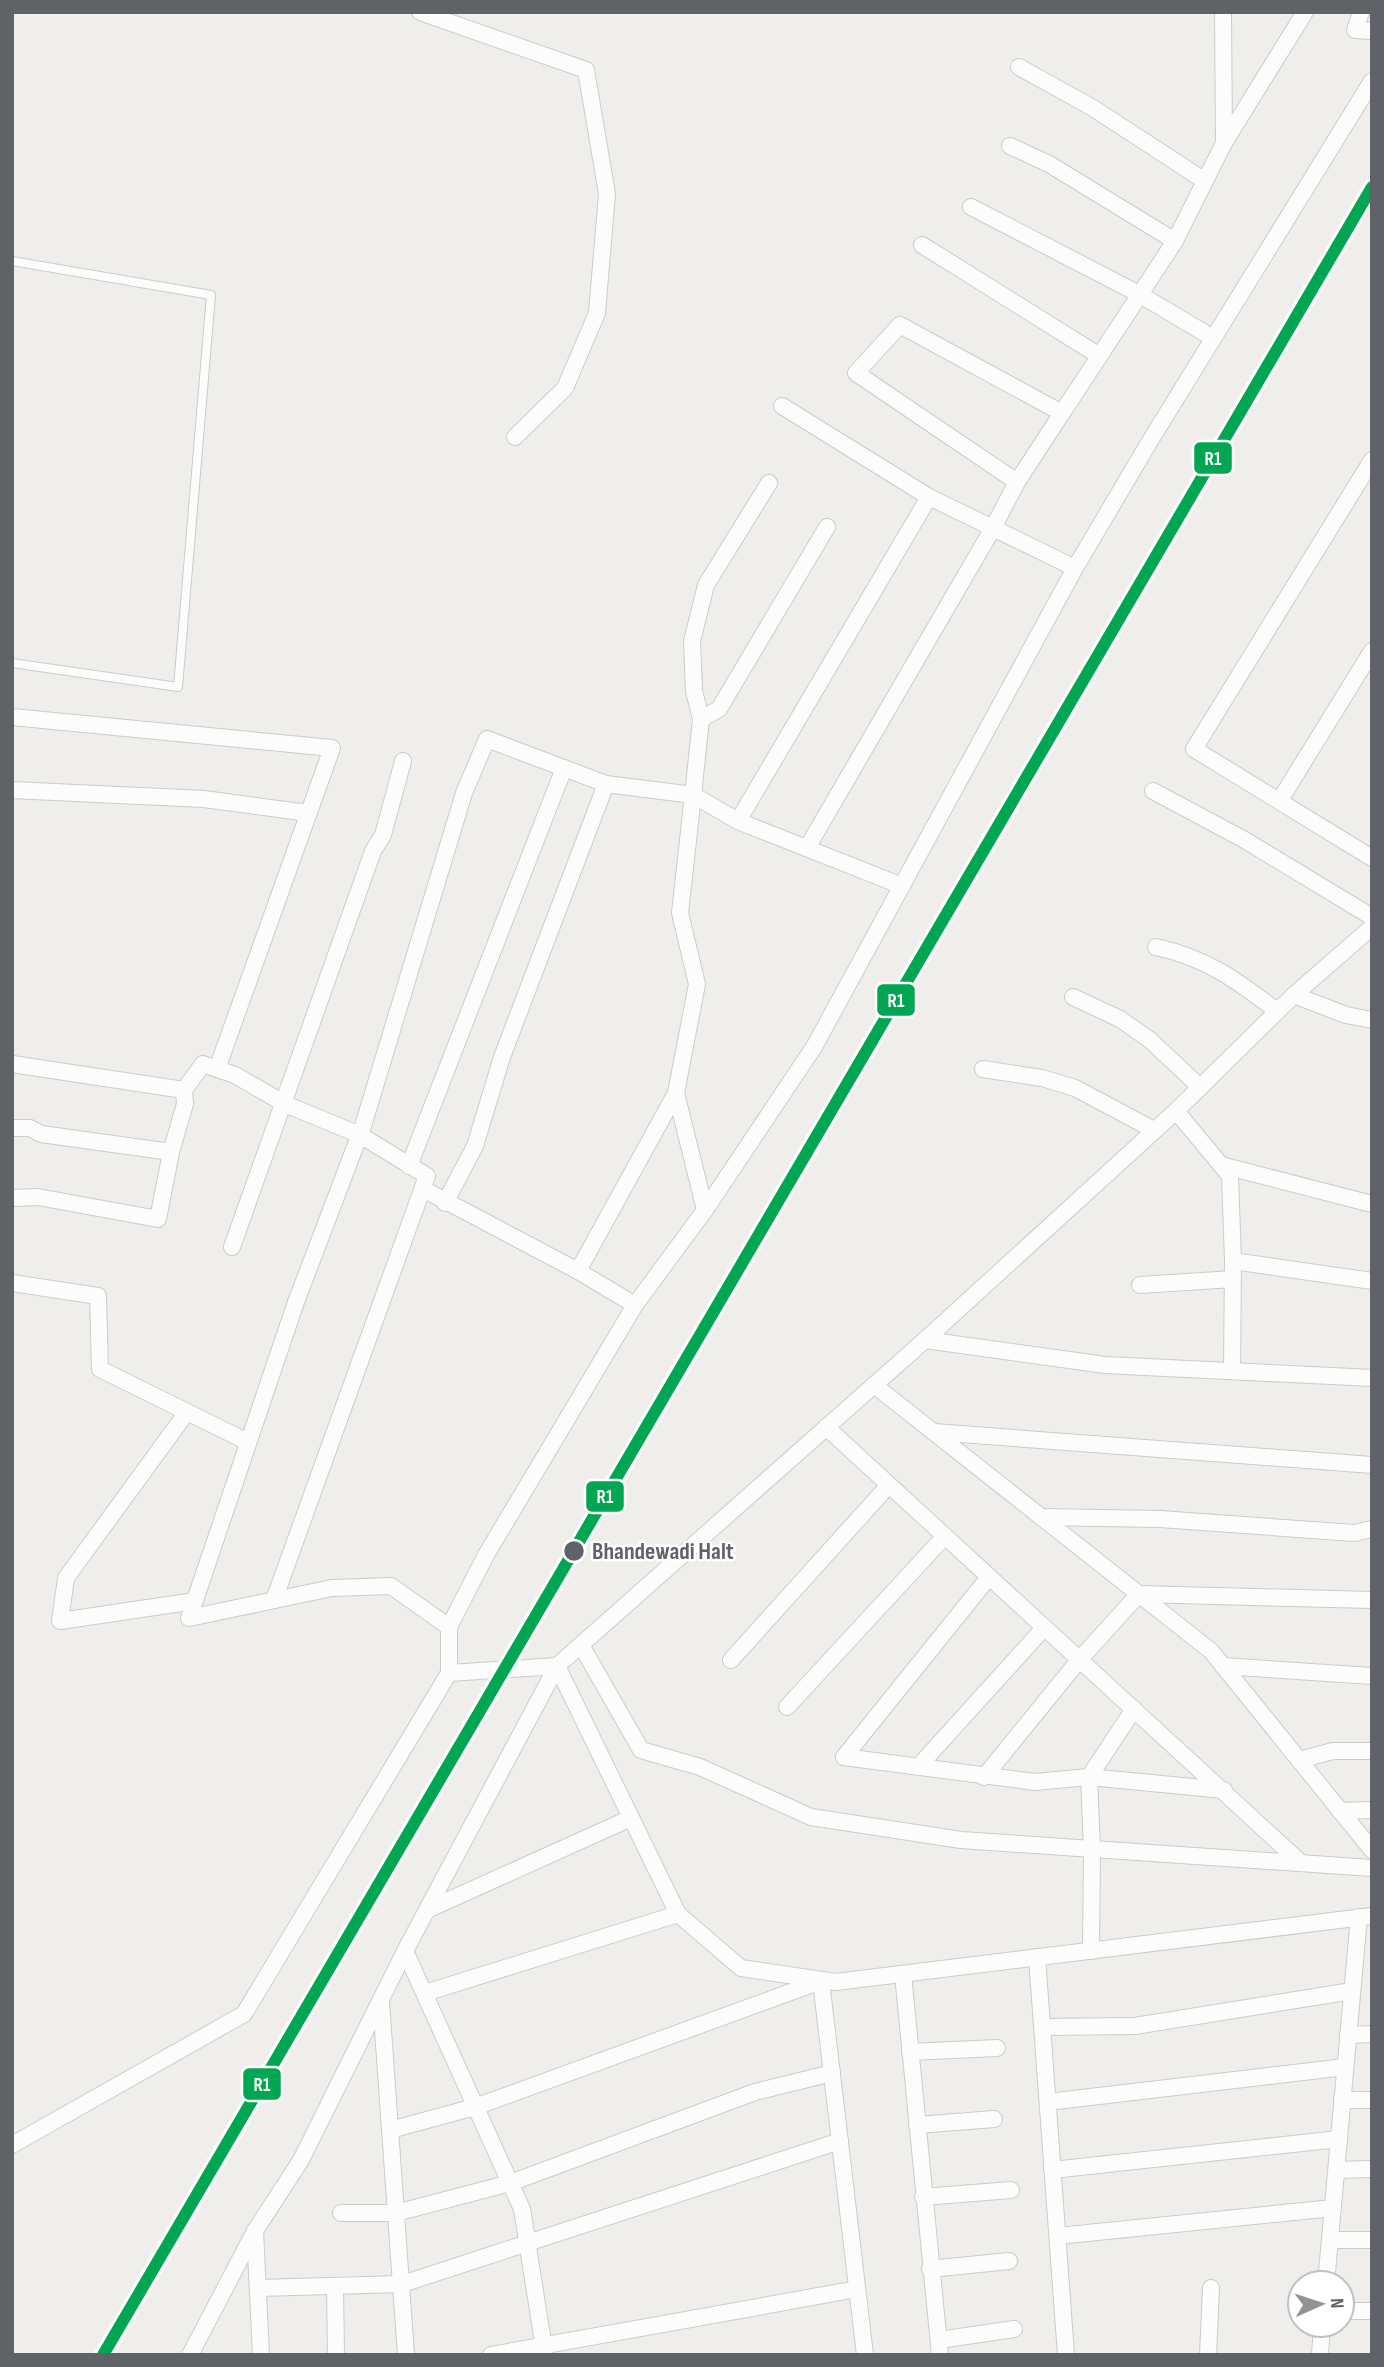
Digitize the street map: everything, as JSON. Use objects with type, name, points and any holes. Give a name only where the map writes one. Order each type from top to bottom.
[{"type":"street","points":[[420,12],[586,70],[607,194],[597,313],[565,388],[515,437]]},
{"type":"street","points":[[1223,12],[1224,143]]},
{"type":"street","points":[[807,848],[1017,482],[1175,241],[1224,143],[1305,12]]},
{"type":"street","points":[[1361,12],[1355,30],[1372,31]]},
{"type":"street","points":[[1019,66],[1093,108],[1205,181]]},
{"type":"street","points":[[12,2145],[244,2014],[449,1673],[449,1627],[486,1555],[635,1305],[705,1210],[814,1047],[1075,569],[1213,338],[1372,81]]},
{"type":"street","points":[[1010,146],[1049,164],[1175,241]]},
{"type":"street","points":[[971,207],[1139,294],[1213,338]]},
{"type":"street","points":[[922,246],[1098,355]]},
{"type":"street","points":[[1017,482],[856,373],[900,325],[1062,413]]},
{"type":"street","points":[[782,406],[929,497],[1075,569]]},
{"type":"street","points":[[1370,853],[1194,749],[1372,460]]},
{"type":"street","points":[[578,1271],[676,1093],[697,984],[680,913],[701,719],[694,691],[692,641],[706,585],[769,484]]},
{"type":"street","points":[[738,821],[929,497]]},
{"type":"street","points":[[701,719],[719,709],[827,527]]},
{"type":"street","points":[[1280,800],[1372,651]]},
{"type":"street","points":[[12,717],[332,748],[218,1069]]},
{"type":"street","points":[[449,1627],[391,1586],[332,1588],[189,1618],[296,1302],[359,1135],[464,793],[487,739],[606,784],[693,795],[738,821],[902,886]]},
{"type":"street","points":[[232,1247],[373,851],[383,835],[403,761]]},
{"type":"street","points":[[409,1166],[564,768]]},
{"type":"street","points":[[445,1203],[475,1146],[502,1057],[606,784]]},
{"type":"street","points":[[12,790],[204,799],[308,813]]},
{"type":"street","points":[[1153,791],[1265,851],[1372,917]]},
{"type":"street","points":[[190,2355],[255,2231],[301,2160],[405,1951],[557,1666],[925,1340],[1176,1111],[1294,995],[1372,927]]},
{"type":"street","points":[[1156,947],[1206,962],[1230,974],[1277,1011]]},
{"type":"street","points":[[1294,995],[1346,1014],[1372,1020]]},
{"type":"street","points":[[1073,997],[1120,1019],[1150,1040],[1200,1087]]},
{"type":"street","points":[[12,1064],[184,1090]]},
{"type":"street","points":[[12,1198],[38,1197],[158,1219],[184,1104],[184,1090],[203,1064],[285,1104],[359,1135],[427,1176],[274,1600]]},
{"type":"street","points":[[983,1069],[1042,1077],[1075,1088],[1154,1130]]},
{"type":"street","points":[[676,1093],[705,1210]]},
{"type":"street","points":[[1176,1111],[1230,1176],[1233,1261],[1232,1371]]},
{"type":"street","points":[[12,1128],[30,1128],[41,1134],[171,1152]]},
{"type":"street","points":[[1221,1165],[1372,1204]]},
{"type":"street","points":[[422,1189],[578,1271],[635,1305]]},
{"type":"street","points":[[1233,1261],[1372,1281]]},
{"type":"street","points":[[1140,1285],[1233,1279]]},
{"type":"street","points":[[12,1283],[98,1296],[100,1369],[248,1442]]},
{"type":"street","points":[[925,1340],[1105,1364],[1372,1378]]},
{"type":"street","points":[[874,1385],[1211,1651],[1372,1850]]},
{"type":"street","points":[[187,1412],[66,1578],[60,1620],[195,1601]]},
{"type":"street","points":[[826,1427],[1301,1863]]},
{"type":"street","points":[[934,1432],[1372,1465]]},
{"type":"street","points":[[731,1660],[889,1485]]},
{"type":"street","points":[[1041,1517],[1160,1519],[1354,1533],[1372,1530]]},
{"type":"street","points":[[787,1707],[945,1536]]},
{"type":"street","points":[[989,1577],[844,1757],[1035,1782],[1089,1777],[1224,1790]]},
{"type":"street","points":[[984,1777],[1080,1659],[1139,1594],[1372,1600]]},
{"type":"street","points":[[918,1767],[1044,1629]]},
{"type":"street","points":[[581,1645],[641,1750],[699,1767],[811,1817],[961,1840],[1372,1868]]},
{"type":"street","points":[[449,1673],[557,1666]]},
{"type":"street","points":[[557,1666],[678,1914],[741,1969],[836,1983],[1366,1917],[1352,1991],[1327,2269]]},
{"type":"street","points":[[1223,1667],[1372,1676]]},
{"type":"street","points":[[1091,1951],[1093,1849],[1089,1777],[1134,1709]]},
{"type":"street","points":[[1299,1760],[1333,1751],[1372,1751]]},
{"type":"street","points":[[1340,1811],[1372,1810]]},
{"type":"street","points":[[429,1909],[631,1818]]},
{"type":"street","points":[[425,1993],[678,1914]]},
{"type":"street","points":[[405,1951],[522,2209],[544,2350]]},
{"type":"street","points":[[1037,1958],[1066,2355]]},
{"type":"street","points":[[903,1974],[930,2269],[940,2348],[1014,2329]]},
{"type":"street","points":[[821,1981],[865,2355]]},
{"type":"street","points":[[390,2130],[475,2107],[821,1981]]},
{"type":"street","points":[[1043,2027],[1135,2026],[1352,1991]]},
{"type":"street","points":[[381,2000],[406,2355]]},
{"type":"street","points":[[1348,2035],[1372,2034]]},
{"type":"street","points":[[910,2052],[997,2048]]},
{"type":"street","points":[[1048,2102],[1345,2067]]},
{"type":"street","points":[[341,2213],[396,2213],[510,2183],[755,2092],[832,2073]]},
{"type":"street","points":[[1342,2100],[1372,2100]]},
{"type":"street","points":[[917,2125],[994,2119]]},
{"type":"street","points":[[1052,2170],[1339,2139]]},
{"type":"street","points":[[258,2288],[402,2284],[840,2141]]},
{"type":"street","points":[[1337,2170],[1372,2169]]},
{"type":"street","points":[[923,2197],[1011,2190]]},
{"type":"street","points":[[1058,2236],[1333,2208]]},
{"type":"street","points":[[255,2231],[261,2355]]},
{"type":"street","points":[[1330,2240],[1372,2240]]},
{"type":"street","points":[[930,2269],[1009,2261]]},
{"type":"street","points":[[335,2287],[336,2355]]},
{"type":"street","points":[[1208,2355],[1211,2288]]},
{"type":"street","points":[[491,2355],[544,2350],[858,2289]]},
{"type":"lane","points":[[12,261],[211,295],[178,687],[12,663]]},
{"type":"transit line","name":"R1","points":[[103,2355],[1372,187]]},
{"type":"place","name":"Bhandewadi Halt","points":[[574,1551]]}]
